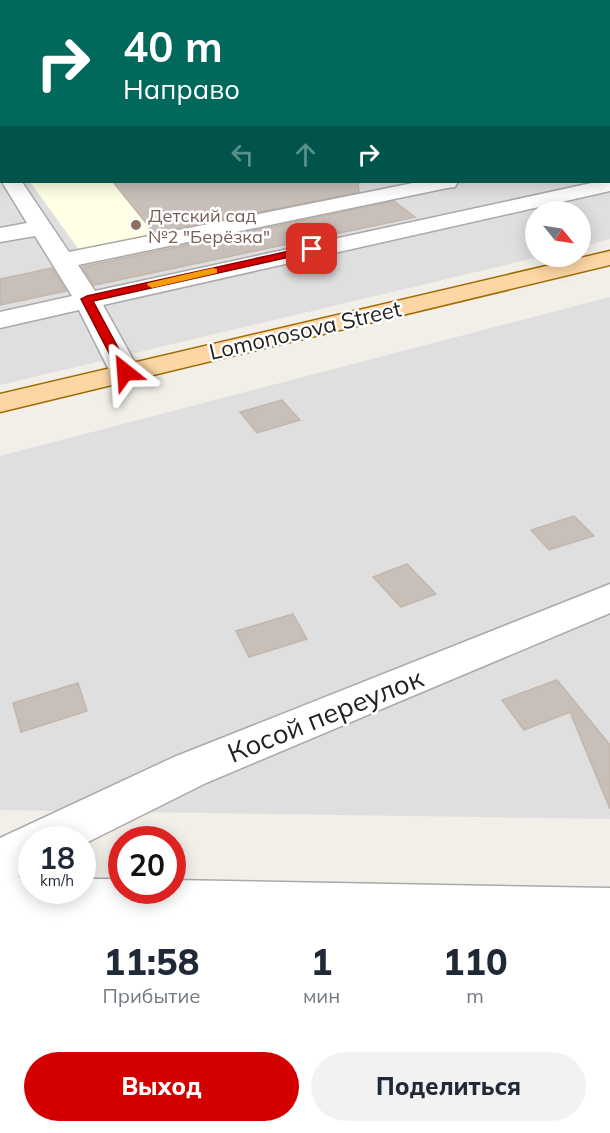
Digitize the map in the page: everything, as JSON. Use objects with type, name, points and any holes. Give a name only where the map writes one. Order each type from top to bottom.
[{"type":"main road","name":"Lomonosova Street","points":[[0,403],[610,258]]},
{"type":"street","points":[[13,183],[39,228],[87,299],[125,372]]},
{"type":"street","points":[[327,183],[351,201]]},
{"type":"street","points":[[62,261],[442,183]]},
{"type":"street","points":[[0,320],[448,219],[610,185]]},
{"type":"street","points":[[406,190],[448,219]]},
{"type":"street","points":[[0,235],[39,228]]},
{"type":"street","name":"Косой переулок","points":[[74,826],[190,770],[610,598]]},
{"type":"street","points":[[0,862],[18,853]]},
{"type":"street","points":[[0,901],[365,918],[610,912]]},
{"type":"shaded area","points":[[0,183],[610,183],[610,239],[591,244],[591,201],[525,201],[525,260],[0,385]]},
{"type":"shaded area","name":"Детский сад №2 \"Берёзка\"","points":[[31,183],[321,183],[341,198],[80,251]]},
{"type":"shaded area","points":[[610,297],[610,819],[0,810],[0,456]]},
{"type":"building","points":[[114,183],[358,183],[359,192],[154,233]]},
{"type":"building","points":[[394,201],[415,217],[94,285],[82,267]]},
{"type":"building","points":[[52,268],[66,291],[0,305],[0,279]]},
{"type":"building","points":[[282,400],[300,420],[257,433],[240,412]]},
{"type":"building","points":[[574,516],[594,536],[549,550],[531,530]]},
{"type":"building","points":[[407,564],[436,594],[401,607],[373,577]]},
{"type":"building","points":[[293,614],[307,639],[249,657],[236,631]]},
{"type":"building","points":[[557,680],[610,745],[610,809],[570,712],[524,730],[502,700]]},
{"type":"building","points":[[78,683],[87,711],[21,732],[13,703]]},
{"type":"slow traffic","points":[[152,285],[213,271]]},
{"type":"place","name":"Детский сад №2 \"Берёзка\"","points":[[136,225]]},
{"type":"route","points":[[125,372],[87,299],[312,249]]}]
